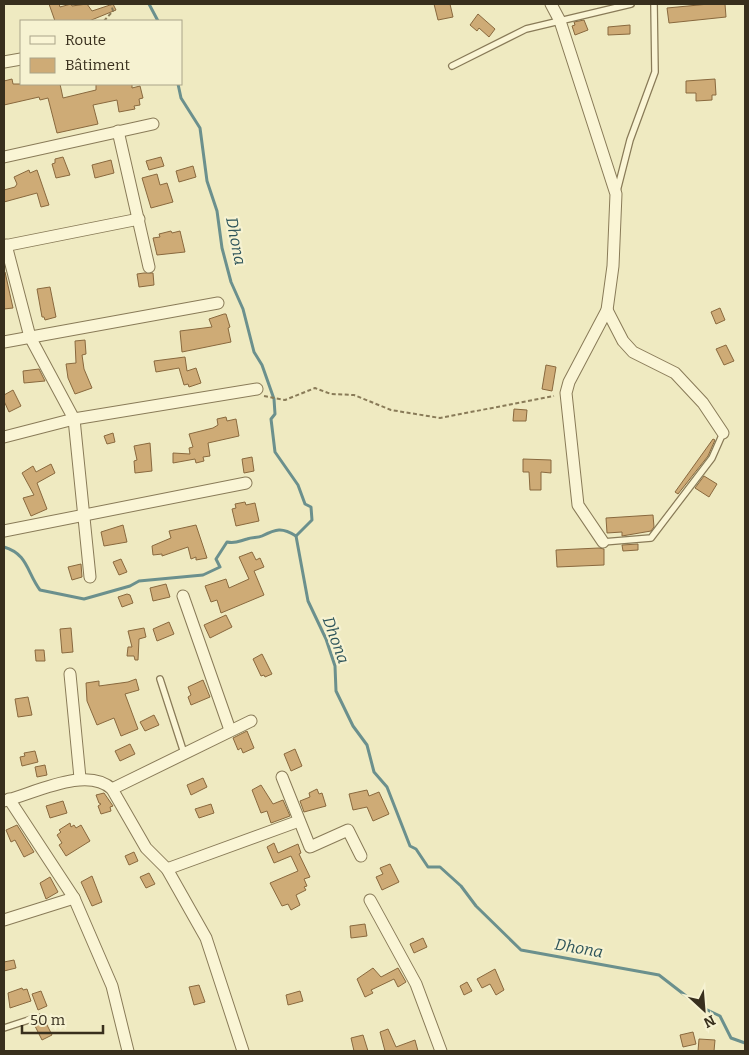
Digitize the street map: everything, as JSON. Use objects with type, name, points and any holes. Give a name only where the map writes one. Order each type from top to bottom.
[{"type":"street","points":[[551,4],[560,21],[616,194],[613,266],[607,310],[569,382],[566,393],[578,505],[603,542]]},
{"type":"street","points":[[4,62],[20,59]]},
{"type":"street","points":[[4,157],[153,124]]},
{"type":"street","points":[[118,131],[149,268]]},
{"type":"street","points":[[90,577],[74,419],[30,337],[5,245],[139,219]]},
{"type":"street","points":[[4,342],[218,304]]},
{"type":"street","points":[[607,310],[623,341],[633,352],[676,373],[703,402],[723,433]]},
{"type":"street","points":[[4,438],[74,419],[257,389]]},
{"type":"street","points":[[4,531],[246,483]]},
{"type":"street","points":[[183,596],[230,730]]},
{"type":"street","points":[[70,674],[80,778]]},
{"type":"street","points":[[112,789],[251,721]]},
{"type":"street","points":[[282,777],[310,847],[348,830],[361,856]]},
{"type":"street","points":[[128,1051],[112,986],[74,898],[6,800],[80,778],[106,783],[112,789],[146,848],[166,869],[206,938],[240,1050]]},
{"type":"street","points":[[166,869],[299,821]]},
{"type":"street","points":[[4,920],[74,898]]},
{"type":"street","points":[[370,900],[416,984],[441,1051]]},
{"type":"lane","points":[[452,66],[526,29],[631,4]]},
{"type":"lane","points":[[616,194],[630,140],[655,72],[654,4]]},
{"type":"lane","points":[[603,542],[651,538],[712,458],[723,433]]},
{"type":"lane","points":[[160,679],[184,753]]},
{"type":"lane","points":[[4,1028],[38,1017]]},
{"type":"path","points":[[105,20],[113,11],[111,4]]},
{"type":"path","points":[[257,389],[262,395],[285,400],[316,388],[331,394],[354,395],[391,410],[440,418],[566,393]]},
{"type":"building","points":[[49,4],[59,4],[60,7],[71,4],[72,6],[87,4],[92,11],[113,4],[116,10],[91,20],[55,20]]},
{"type":"building","points":[[434,4],[450,4],[453,17],[438,20]]},
{"type":"building","points":[[725,4],[726,17],[669,23],[667,8]]},
{"type":"building","points":[[478,14],[495,29],[489,37],[479,28],[477,31],[470,25]]},
{"type":"building","points":[[584,20],[588,30],[575,35],[572,26],[575,25],[574,22]]},
{"type":"building","points":[[630,25],[630,34],[608,35],[608,27]]},
{"type":"building","points":[[12,79],[13,84],[20,85],[60,85],[63,98],[96,90],[96,85],[132,85],[132,88],[140,86],[143,98],[139,99],[140,105],[134,106],[135,109],[119,112],[117,100],[93,105],[98,124],[57,133],[48,98],[40,100],[39,97],[4,105],[4,81]]},
{"type":"building","points":[[715,79],[716,95],[712,95],[712,100],[696,101],[696,93],[686,93],[686,81]]},
{"type":"building","points":[[63,157],[70,175],[56,178],[52,164],[55,163],[55,159]]},
{"type":"building","points":[[161,157],[164,166],[149,170],[146,161]]},
{"type":"building","points":[[111,160],[114,173],[95,178],[92,165]]},
{"type":"building","points":[[193,166],[196,177],[179,182],[176,171]]},
{"type":"building","points":[[29,170],[30,173],[37,170],[49,205],[41,207],[37,193],[4,202],[4,190],[15,187],[17,184],[14,177]]},
{"type":"building","points":[[157,174],[160,185],[167,183],[173,202],[151,208],[142,178]]},
{"type":"building","points":[[171,231],[172,233],[180,231],[185,252],[157,255],[153,238],[160,237],[159,234]]},
{"type":"building","points":[[5,272],[13,308],[4,309]]},
{"type":"building","points":[[153,273],[154,285],[139,287],[137,274]]},
{"type":"building","points":[[50,287],[56,317],[45,320],[42,317],[37,289]]},
{"type":"building","points":[[720,308],[725,320],[716,324],[711,312]]},
{"type":"building","points":[[226,314],[230,327],[228,328],[231,342],[182,352],[180,331],[212,327],[209,319]]},
{"type":"building","points":[[85,340],[86,354],[82,355],[84,369],[92,388],[75,394],[68,378],[66,364],[76,363],[75,341]]},
{"type":"building","points":[[726,345],[734,361],[724,365],[716,349]]},
{"type":"building","points":[[185,357],[187,371],[196,368],[201,383],[189,387],[188,384],[184,385],[179,368],[156,372],[154,361]]},
{"type":"building","points":[[546,365],[556,367],[552,391],[542,389]]},
{"type":"building","points":[[39,369],[45,381],[24,383],[23,371]]},
{"type":"building","points":[[13,390],[21,406],[9,412],[4,401],[4,395]]},
{"type":"building","points":[[514,409],[527,410],[526,421],[513,421]]},
{"type":"building","points":[[226,417],[227,421],[236,419],[239,436],[208,443],[210,456],[203,457],[204,461],[196,463],[195,459],[173,463],[173,453],[190,454],[189,448],[193,447],[189,434],[213,428],[218,425],[217,419]]},
{"type":"building","points":[[113,433],[115,442],[107,444],[104,436]]},
{"type":"building","points":[[713,439],[715,440],[708,456],[678,494],[675,492]]},
{"type":"building","points":[[150,443],[152,471],[135,473],[134,461],[137,460],[134,446]]},
{"type":"building","points":[[252,457],[254,471],[244,473],[242,459]]},
{"type":"building","points":[[523,459],[551,460],[551,473],[541,472],[541,490],[530,490],[529,472],[523,472]]},
{"type":"building","points":[[51,464],[55,473],[37,483],[47,509],[31,516],[23,498],[34,495],[22,473],[33,466],[36,472]]},
{"type":"building","points":[[704,476],[717,484],[709,497],[695,488]]},
{"type":"building","points":[[245,502],[246,505],[255,503],[259,521],[236,526],[232,509],[236,508],[235,504]]},
{"type":"building","points":[[653,515],[654,527],[651,531],[622,536],[622,532],[607,533],[606,518]]},
{"type":"building","points":[[123,525],[127,542],[104,546],[101,532]]},
{"type":"building","points":[[196,525],[207,558],[196,560],[196,557],[191,559],[188,547],[162,556],[162,554],[153,555],[152,546],[171,538],[169,531]]},
{"type":"building","points":[[638,544],[638,550],[623,551],[622,545]]},
{"type":"building","points":[[604,549],[604,565],[557,567],[556,550]]},
{"type":"building","points":[[252,552],[256,560],[260,558],[264,567],[254,571],[264,595],[221,613],[217,600],[211,602],[205,586],[226,579],[229,588],[249,579],[239,557]]},
{"type":"building","points":[[121,559],[127,572],[119,575],[113,562]]},
{"type":"building","points":[[81,564],[82,577],[72,580],[68,567]]},
{"type":"building","points":[[166,584],[170,597],[153,601],[150,588]]},
{"type":"building","points":[[130,595],[133,603],[122,607],[118,597]]},
{"type":"building","points":[[226,615],[232,627],[210,638],[204,625]]},
{"type":"building","points":[[169,622],[174,634],[157,641],[153,629]]},
{"type":"building","points":[[71,628],[73,652],[62,653],[60,629]]},
{"type":"building","points":[[144,628],[146,637],[139,639],[138,660],[135,660],[134,656],[127,656],[128,647],[132,647],[128,631]]},
{"type":"building","points":[[35,650],[44,650],[45,661],[36,661]]},
{"type":"building","points":[[262,654],[272,674],[265,677],[264,675],[261,676],[253,659]]},
{"type":"building","points":[[136,679],[139,690],[125,694],[138,729],[121,736],[114,718],[97,725],[87,701],[86,683],[99,681],[99,686]]},
{"type":"building","points":[[203,680],[210,697],[191,705],[188,697],[191,695],[188,687]]},
{"type":"building","points":[[28,697],[32,715],[18,717],[15,699]]},
{"type":"building","points":[[154,715],[159,725],[145,731],[140,722]]},
{"type":"building","points":[[247,731],[254,748],[243,753],[241,748],[238,750],[233,738]]},
{"type":"building","points":[[130,744],[135,754],[120,761],[115,751]]},
{"type":"building","points":[[295,749],[302,766],[291,771],[284,754]]},
{"type":"building","points":[[35,751],[38,762],[22,766],[20,757],[25,756],[24,753]]},
{"type":"building","points":[[45,765],[47,775],[37,777],[35,767]]},
{"type":"building","points":[[203,778],[207,787],[191,795],[187,785]]},
{"type":"building","points":[[261,785],[273,804],[283,800],[290,816],[271,823],[267,811],[261,813],[252,790]]},
{"type":"building","points":[[317,789],[319,794],[322,793],[326,806],[304,812],[300,801],[310,797],[309,793]]},
{"type":"building","points":[[367,790],[369,796],[379,792],[389,814],[373,821],[367,807],[353,810],[349,794]]},
{"type":"building","points":[[104,793],[113,806],[110,807],[111,811],[101,814],[98,806],[101,804],[96,795]]},
{"type":"building","points":[[63,801],[67,813],[50,818],[46,806]]},
{"type":"building","points":[[211,804],[214,813],[199,818],[195,809]]},
{"type":"building","points":[[70,823],[71,827],[74,825],[76,828],[81,825],[90,841],[66,856],[59,845],[62,843],[57,835],[61,832],[59,830]]},
{"type":"building","points":[[17,825],[34,852],[24,857],[15,840],[11,842],[6,830]]},
{"type":"building","points":[[274,843],[278,853],[298,844],[301,853],[299,854],[310,877],[304,879],[307,886],[304,887],[306,890],[296,895],[300,905],[291,910],[288,904],[282,906],[270,883],[298,871],[291,856],[274,863],[267,847]]},
{"type":"building","points":[[134,852],[138,861],[129,865],[125,856]]},
{"type":"building","points":[[390,864],[399,882],[382,890],[376,877],[383,874],[380,868]]},
{"type":"building","points":[[149,873],[155,884],[146,888],[140,877]]},
{"type":"building","points":[[92,876],[102,902],[92,906],[81,882]]},
{"type":"building","points":[[50,877],[58,892],[46,899],[40,883]]},
{"type":"building","points":[[365,924],[367,936],[351,938],[350,926]]},
{"type":"building","points":[[423,938],[427,947],[414,953],[410,944]]},
{"type":"building","points":[[14,960],[16,968],[4,971],[4,962]]},
{"type":"building","points":[[373,968],[381,977],[398,968],[406,982],[398,987],[394,979],[371,990],[373,993],[365,997],[357,979]]},
{"type":"building","points":[[495,969],[504,990],[496,995],[490,984],[482,988],[477,979]]},
{"type":"building","points":[[467,982],[472,991],[464,995],[460,986]]},
{"type":"building","points":[[199,985],[205,1002],[194,1005],[189,987]]},
{"type":"building","points":[[22,988],[23,990],[27,989],[31,1001],[10,1008],[8,993]]},
{"type":"building","points":[[41,991],[47,1006],[38,1010],[32,994]]},
{"type":"building","points":[[300,991],[303,1001],[288,1005],[286,995]]},
{"type":"building","points":[[45,1021],[52,1035],[42,1040],[35,1026]]},
{"type":"building","points":[[388,1029],[396,1047],[415,1040],[418,1051],[385,1051],[380,1032]]},
{"type":"building","points":[[693,1032],[696,1044],[683,1047],[680,1035]]},
{"type":"building","points":[[363,1035],[368,1051],[354,1051],[351,1038]]},
{"type":"building","points":[[699,1039],[715,1040],[714,1051],[698,1051]]},
{"type":"waterway","name":"Dhona","points":[[149,4],[157,20]]},
{"type":"waterway","name":"Dhona","points":[[178,85],[181,98],[200,128],[207,181],[217,211],[222,248],[231,282],[243,309],[254,352],[262,365],[274,399],[275,414],[271,419],[275,452],[298,485],[305,504],[311,507],[312,520],[296,536],[308,601],[326,639],[335,666],[336,691],[353,726],[367,745],[374,772],[387,787],[410,846],[416,849],[428,867],[440,867],[461,886],[476,906],[521,950],[659,975],[699,1006],[720,1016],[731,1038],[745,1043]]},
{"type":"waterway","points":[[4,547],[12,550],[23,559],[40,590],[84,599],[130,586],[139,581],[203,575],[220,567],[216,559],[227,542],[233,543],[260,537],[279,530],[287,531],[296,536]]}]
